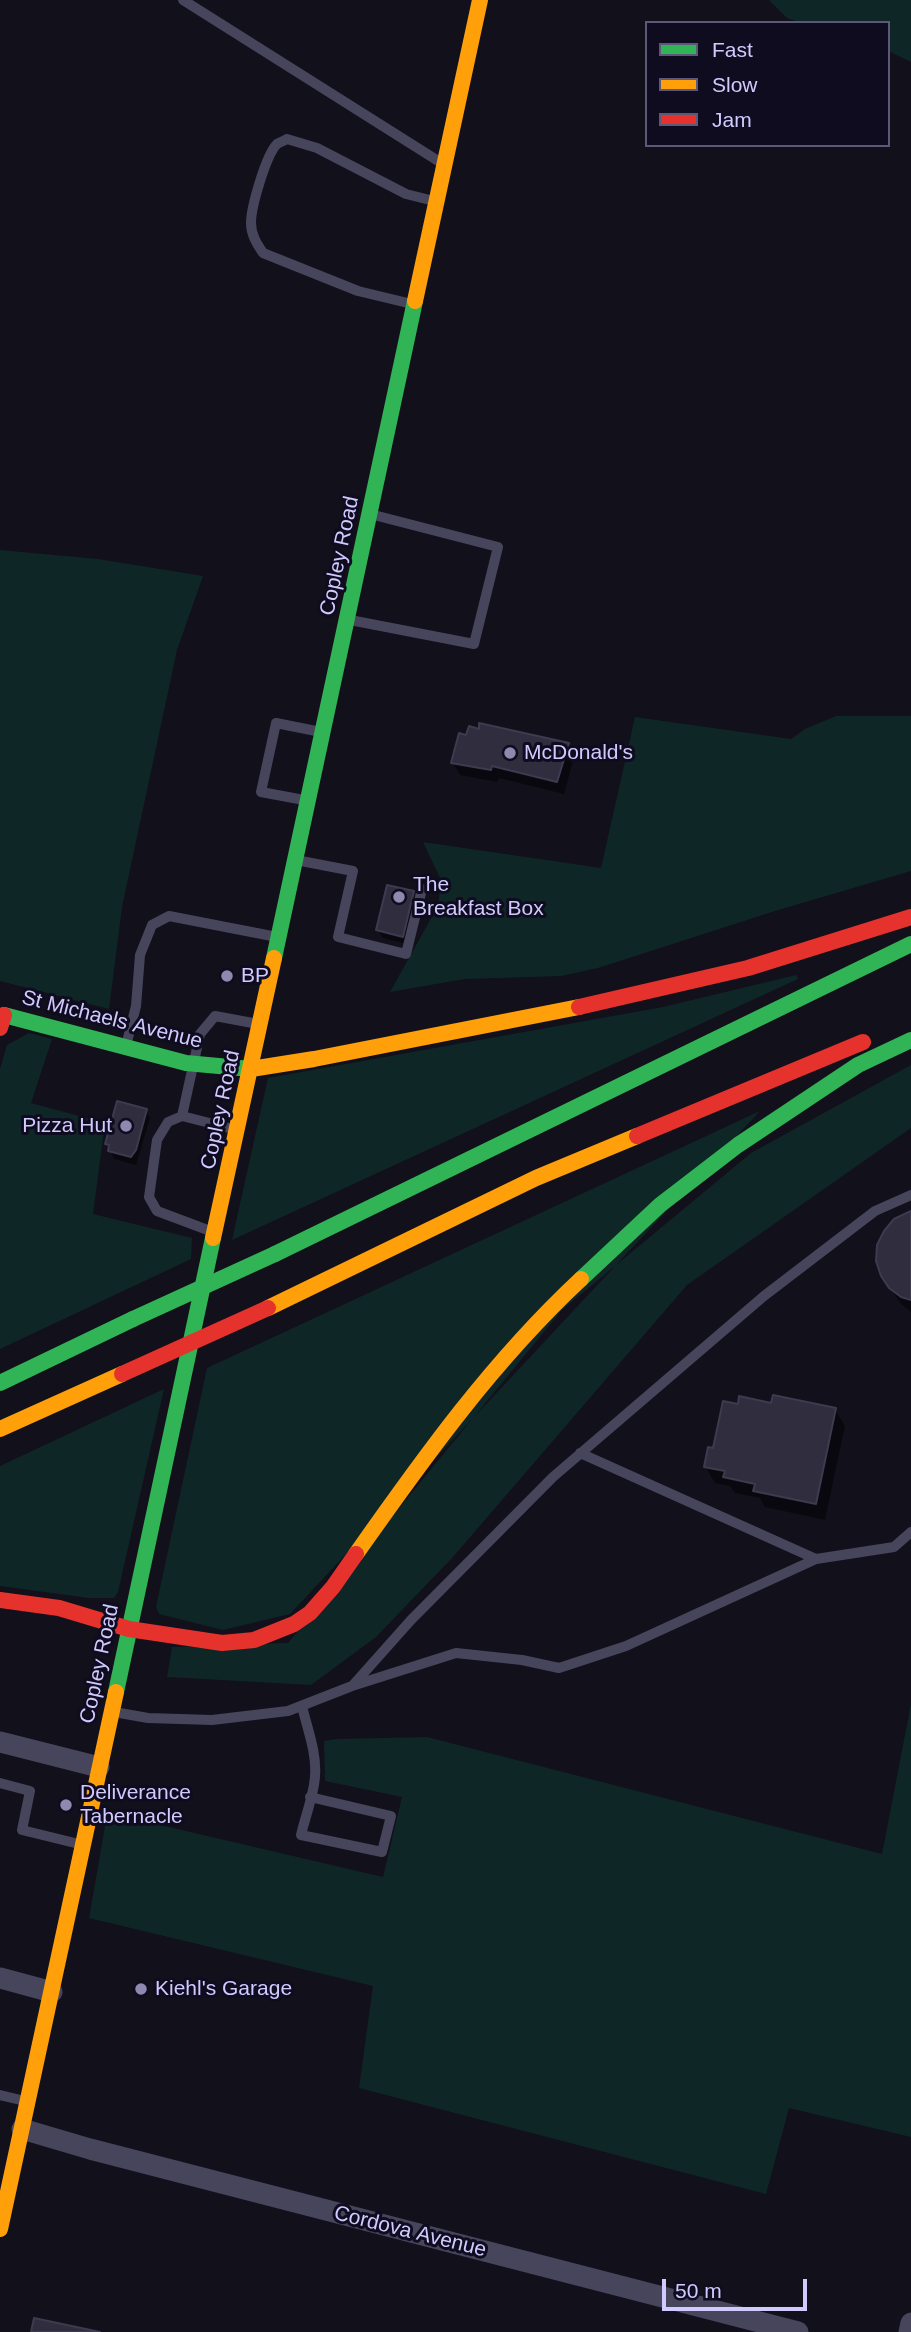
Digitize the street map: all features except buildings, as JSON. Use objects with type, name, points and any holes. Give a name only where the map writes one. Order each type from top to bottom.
[{"type":"main road","name":"Copley Road","points":[[0,2229],[480,0]]},
{"type":"main road","name":"St Michaels Avenue","points":[[1,1019],[192,1063],[251,1069],[544,1015],[748,968],[911,916]]},
{"type":"main road","points":[[0,1383],[275,1254],[911,944]]},
{"type":"main road","points":[[0,1429],[268,1308],[536,1178],[873,1038]]},
{"type":"main road","points":[[0,1600],[60,1608],[129,1629],[222,1643],[238,1643],[272,1635],[310,1612],[333,1587],[465,1403],[497,1364],[556,1302],[660,1205],[738,1145],[858,1065],[911,1040]]},
{"type":"street","points":[[0,1742],[99,1767]]},
{"type":"street","points":[[0,1978],[52,1992]]},
{"type":"street","name":"Cordova Avenue","points":[[22,2129],[90,2150],[798,2332]]},
{"type":"street","points":[[909,2332],[911,2323]]},
{"type":"lane","points":[[183,0],[445,165]]},
{"type":"lane","points":[[415,305],[346,287],[264,253],[255,242],[251,224],[255,199],[276,145],[287,139],[317,148],[406,194],[437,202]]},
{"type":"lane","points":[[348,619],[474,644],[498,547],[370,514]]},
{"type":"lane","points":[[309,801],[261,792],[276,723],[323,732]]},
{"type":"lane","points":[[296,860],[353,872],[338,937],[406,954],[422,889]]},
{"type":"lane","points":[[125,1047],[136,1006],[139,955],[152,925],[169,916],[279,938]]},
{"type":"lane","points":[[182,1116],[200,1034],[215,1016],[261,1025]]},
{"type":"lane","points":[[216,1233],[158,1211],[149,1197],[157,1140],[168,1122],[182,1116],[238,1130]]},
{"type":"lane","points":[[352,1686],[411,1620],[552,1477],[764,1296],[875,1211],[911,1195]]},
{"type":"lane","points":[[580,1453],[816,1559]]},
{"type":"lane","points":[[111,1712],[148,1718],[212,1720],[288,1712],[352,1686],[456,1653],[522,1660],[559,1668],[626,1646],[816,1559],[894,1547],[911,1532]]},
{"type":"lane","points":[[302,1706],[314,1756],[315,1777],[310,1797],[301,1835],[382,1852],[391,1816],[310,1797]]},
{"type":"lane","points":[[0,1783],[30,1791],[22,1830],[83,1844]]},
{"type":"lane","points":[[0,2095],[28,2101]]},
{"type":"green space","points":[[769,0],[911,0],[911,62],[890,52],[890,21],[796,21],[787,18]]},
{"type":"green space","points":[[0,550],[98,559],[203,576],[177,650],[122,907],[109,1009],[0,981]]},
{"type":"green space","points":[[836,716],[911,716],[911,871],[598,968],[561,976],[465,979],[390,992],[438,906],[441,880],[423,842],[601,868],[635,717],[791,739],[805,729]]},
{"type":"green space","points":[[796,975],[798,979],[232,1240],[268,1078],[663,1007]]},
{"type":"green space","points":[[29,1033],[52,1039],[31,1103],[105,1123],[93,1214],[192,1238],[191,1259],[0,1349],[0,1069],[7,1045]]},
{"type":"green space","points":[[911,1065],[911,1128],[687,1285],[453,1557],[376,1637],[311,1685],[167,1677],[172,1647],[288,1643],[562,1310],[751,1153]]},
{"type":"green space","points":[[760,1111],[290,1614],[223,1630],[159,1614],[156,1607],[207,1368]]},
{"type":"green space","points":[[164,1389],[118,1592],[114,1598],[89,1598],[0,1586],[0,1466]]},
{"type":"green space","points":[[911,1704],[911,2137],[789,2108],[766,2194],[359,2088],[373,1986],[89,1918],[107,1815],[126,1817],[383,1877],[402,1797],[325,1781],[324,1741],[336,1739],[427,1737],[882,1854]]},
{"type":"traffic: fast","points":[[274,958],[415,301]]},
{"type":"traffic: fast","points":[[275,1254],[911,944]]},
{"type":"traffic: fast","points":[[4,1015],[186,1063],[251,1069]]},
{"type":"traffic: fast","points":[[581,1279],[660,1205],[738,1145],[858,1065],[911,1040]]},
{"type":"traffic: fast","points":[[116,1692],[213,1238]]},
{"type":"traffic: fast","points":[[133,1319],[275,1254]]},
{"type":"traffic: fast","points":[[0,1383],[133,1319]]},
{"type":"traffic: slow","points":[[415,301],[480,0]]},
{"type":"traffic: slow","points":[[213,1238],[274,958]]},
{"type":"traffic: slow","points":[[251,1069],[579,1007]]},
{"type":"traffic: slow","points":[[268,1308],[536,1178],[637,1136]]},
{"type":"traffic: slow","points":[[356,1554],[461,1410],[518,1343],[581,1279]]},
{"type":"traffic: slow","points":[[0,1429],[122,1374]]},
{"type":"traffic: slow","points":[[0,2229],[116,1692]]},
{"type":"traffic: jam","points":[[579,1007],[748,968],[911,917]]},
{"type":"traffic: jam","points":[[0,1028],[4,1015]]},
{"type":"traffic: jam","points":[[637,1136],[863,1042]]},
{"type":"traffic: jam","points":[[122,1374],[268,1308]]},
{"type":"traffic: jam","points":[[0,1600],[59,1608],[129,1629],[222,1643],[254,1640],[294,1624],[310,1613],[333,1587],[356,1554]]},
{"type":"place","name":"McDonald's","points":[[510,753]]},
{"type":"place","name":"The Breakfast Box","points":[[399,897]]},
{"type":"place","name":"BP","points":[[227,976]]},
{"type":"place","name":"Pizza Hut","points":[[126,1126]]},
{"type":"place","name":"Deliverance Tabernacle","points":[[66,1805]]},
{"type":"place","name":"Kiehl's Garage","points":[[141,1989]]}]
